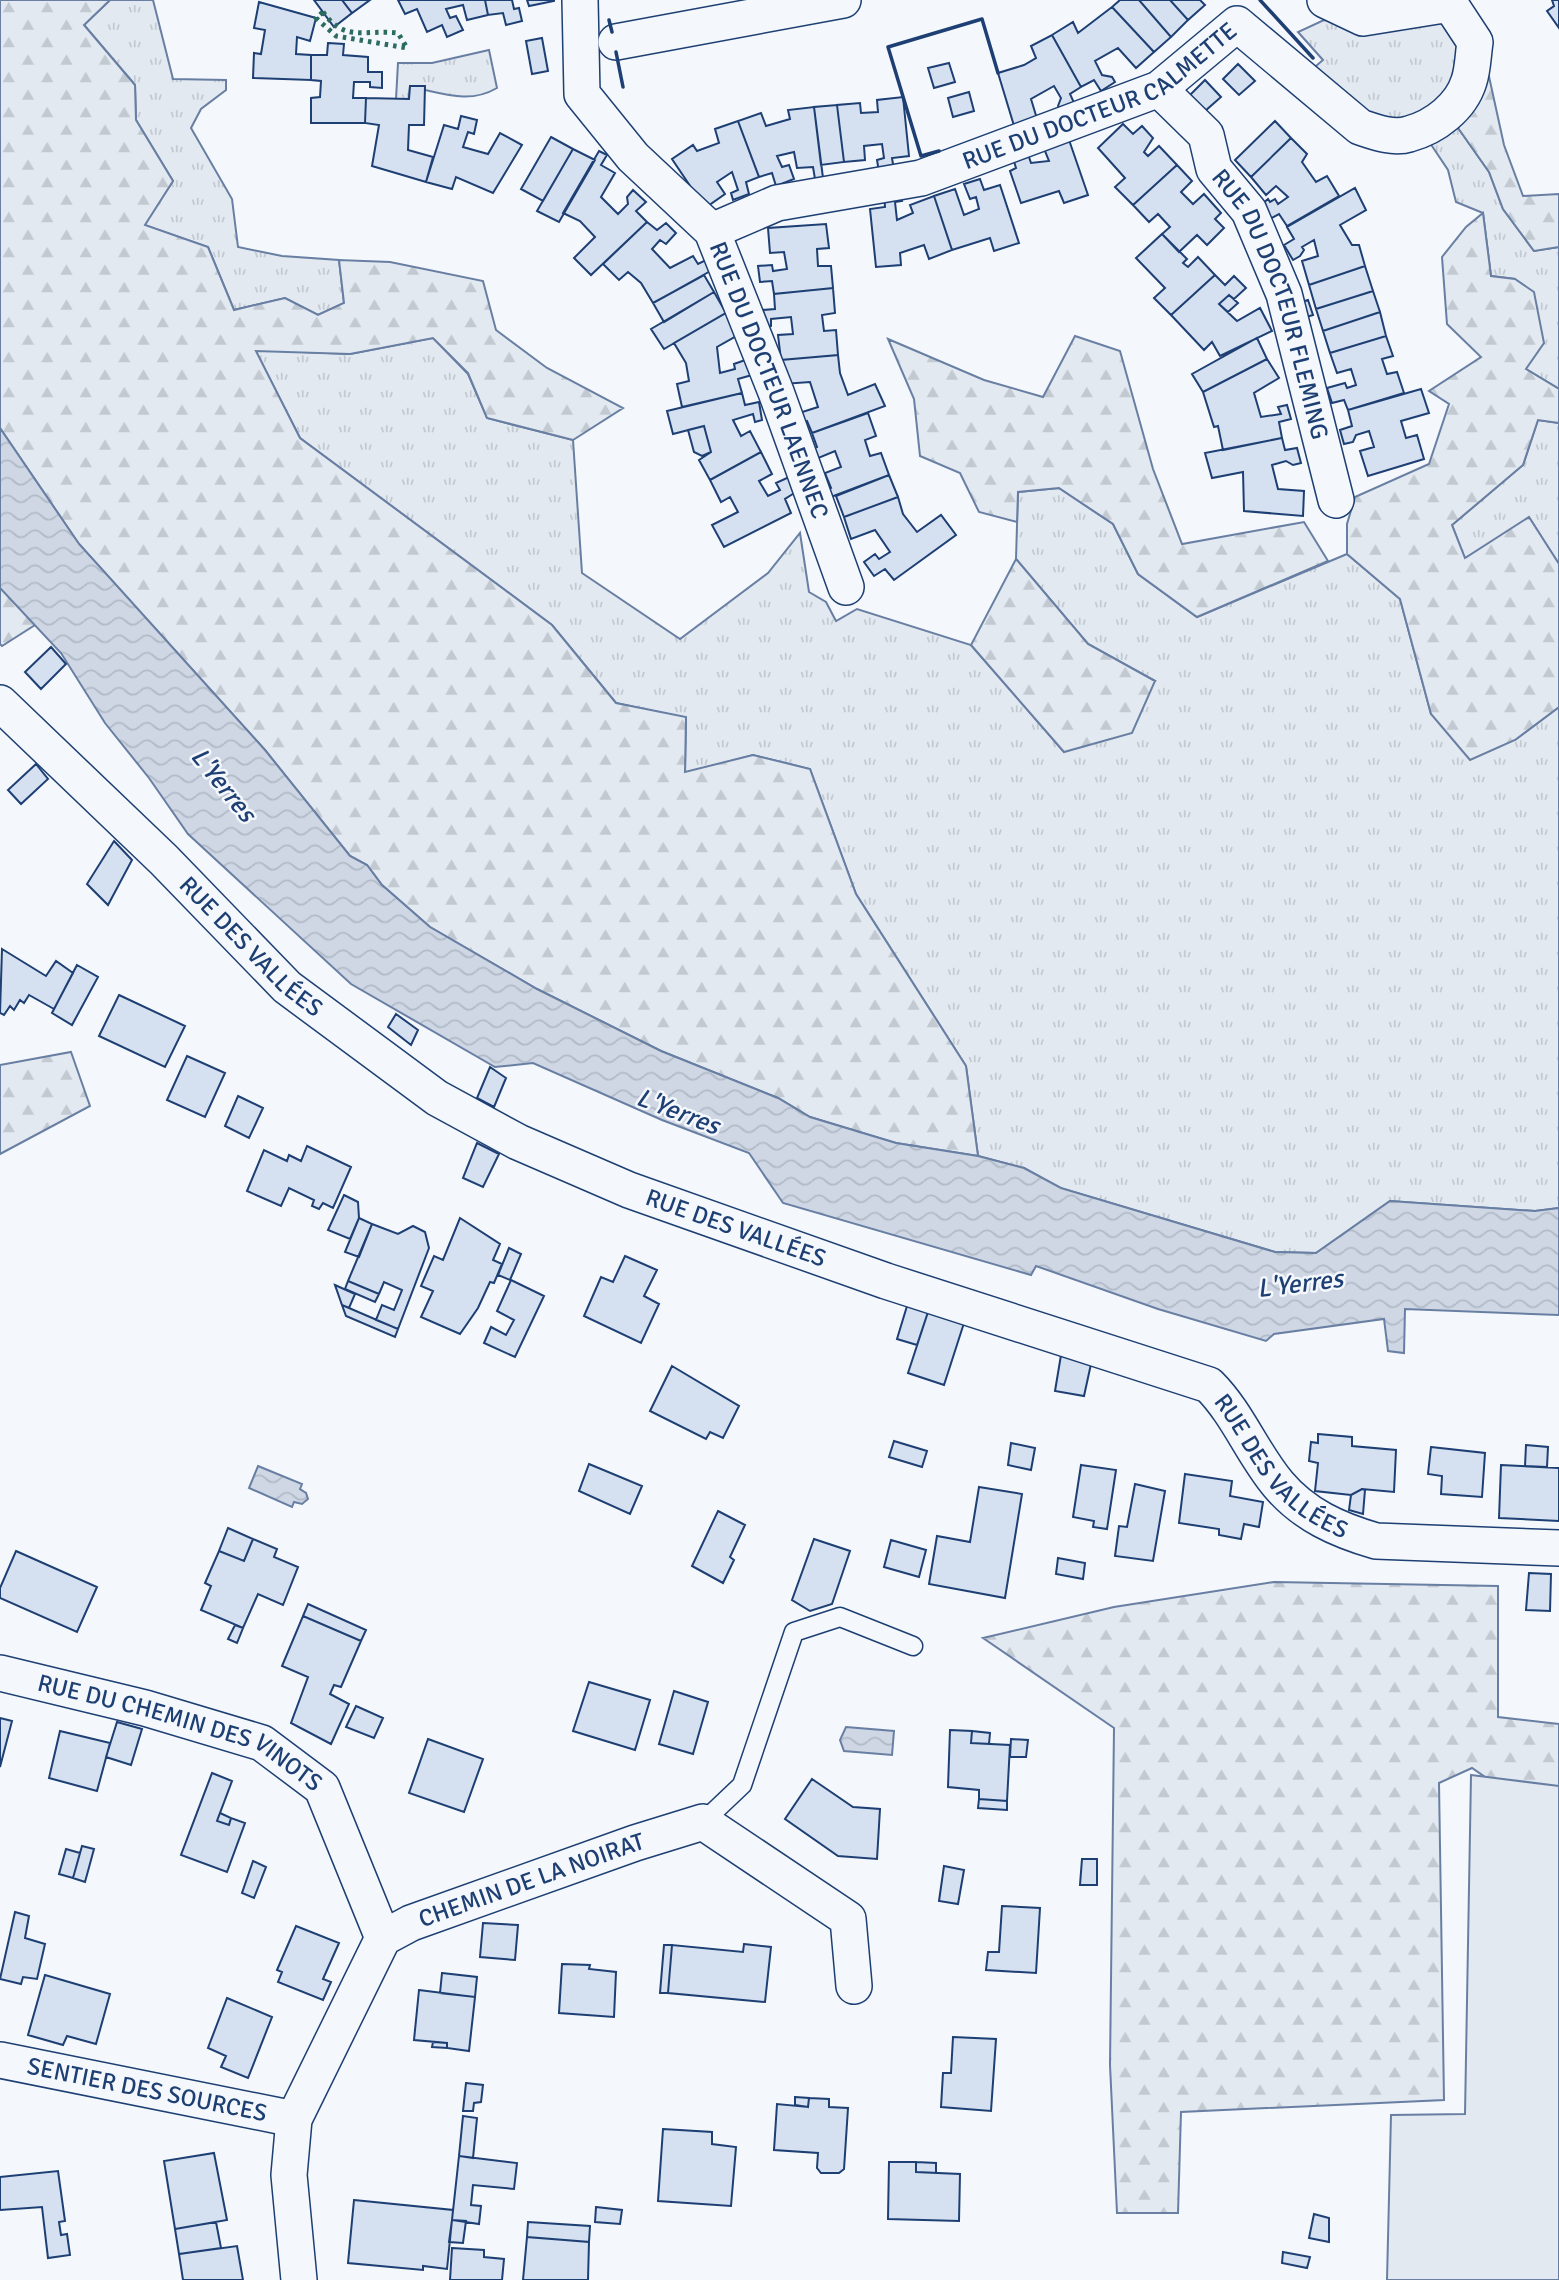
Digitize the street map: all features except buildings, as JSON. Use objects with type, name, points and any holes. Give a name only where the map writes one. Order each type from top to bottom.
[{"type":"street","name":"RUE DU DOCTEUR LAENNEC","points":[[580,0],[582,94],[633,157],[712,231],[776,392],[846,587]]},
{"type":"street","name":"RUE DU DOCTEUR CALMETTE","points":[[712,231],[777,203],[921,178],[1159,89],[1237,24],[1360,127],[1384,134],[1408,135],[1439,120],[1456,105],[1469,81],[1475,42],[1451,2],[1363,18],[1325,0]]},
{"type":"street","points":[[616,42],[830,1]]},
{"type":"street","name":"RUE DU DOCTEUR FLEMING","points":[[1159,89],[1206,135],[1214,169],[1249,211],[1284,294],[1336,500]]},
{"type":"street","name":"RUE DES VALLÉES","points":[[0,703],[164,860],[287,987],[437,1098],[518,1142],[629,1190],[886,1281],[1209,1385],[1221,1398],[1278,1483],[1310,1513],[1347,1532],[1376,1541],[1559,1548]]},
{"type":"street","name":"RUE DU CHEMIN DES VINOTS","points":[[0,1673],[145,1708],[262,1744],[323,1788],[383,1938]]},
{"type":"street","points":[[703,1822],[848,1919],[854,1986]]},
{"type":"street","name":"CHEMIN DE LA NOIRAT","points":[[383,1938],[411,1923],[635,1843],[703,1822]]},
{"type":"street","points":[[299,2280],[289,2175],[294,2119],[383,1938]]},
{"type":"street","name":"SENTIER DES SOURCES","points":[[0,2060],[294,2119]]},
{"type":"lane","name":"CHEMIN DE LA NOIRAT","points":[[703,1822],[742,1785],[794,1632],[840,1617],[914,1646]]},
{"type":"green space","points":[[0,0],[110,0],[84,25],[135,85],[136,120],[173,181],[145,225],[208,247],[234,310],[285,298],[318,315],[344,303],[339,260],[390,262],[483,281],[496,330],[547,368],[623,408],[573,440],[487,418],[468,373],[433,338],[350,354],[256,351],[300,438],[552,625],[616,703],[686,717],[685,772],[753,755],[810,769],[856,894],[966,1066],[978,1156],[896,1143],[810,1117],[778,1098],[661,1051],[537,989],[430,927],[382,885],[367,865],[350,856],[265,750],[79,544],[0,428]]},
{"type":"green space","points":[[110,0],[153,0],[173,79],[226,80],[226,90],[201,109],[191,128],[232,199],[238,247],[282,256],[339,260],[344,303],[318,315],[285,298],[234,310],[208,247],[144,225],[173,181],[136,120],[135,85],[84,25]]},
{"type":"green space","points":[[1324,20],[1437,22],[1447,26],[1461,47],[1445,101],[1388,128],[1308,73],[1323,60],[1298,32]]},
{"type":"green space","points":[[489,50],[497,88],[479,95],[462,96],[425,90],[424,86],[410,86],[409,99],[396,99],[398,63],[432,63]]},
{"type":"green space","points":[[1488,72],[1504,145],[1523,196],[1559,194],[1559,247],[1534,251],[1503,209],[1489,172],[1456,125]]},
{"type":"green space","points":[[1456,125],[1489,172],[1503,209],[1534,251],[1559,247],[1559,389],[1526,369],[1515,279],[1491,276],[1483,213],[1456,202],[1448,170],[1430,143]]},
{"type":"green space","points":[[1483,213],[1491,276],[1515,279],[1534,292],[1544,343],[1526,369],[1559,389],[1559,423],[1538,420],[1523,465],[1452,525],[1465,558],[1529,517],[1559,564],[1559,707],[1515,740],[1470,760],[1431,714],[1400,599],[1347,554],[1347,524],[1355,497],[1429,464],[1449,404],[1429,391],[1481,357],[1447,324],[1442,257],[1466,227]]},
{"type":"green space","points":[[1075,336],[1120,351],[1153,469],[1182,544],[1304,522],[1328,561],[1197,617],[1138,574],[1113,524],[1059,488],[1018,492],[1017,522],[979,512],[960,473],[920,456],[914,399],[888,339],[984,380],[1043,397]]},
{"type":"green space","points":[[433,338],[468,374],[487,418],[573,440],[582,573],[680,639],[768,573],[800,533],[809,592],[826,602],[836,621],[857,609],[971,645],[1064,752],[1155,681],[1088,644],[1016,559],[1018,492],[1059,488],[1113,524],[1138,574],[1197,617],[1347,554],[1400,599],[1431,714],[1515,740],[1559,707],[1559,1208],[1535,1211],[1390,1201],[1316,1253],[1275,1252],[1060,1188],[1024,1168],[978,1156],[966,1066],[856,894],[810,769],[753,755],[685,773],[686,718],[616,703],[552,625],[300,438],[255,350],[350,354]]},
{"type":"green space","points":[[1538,420],[1559,423],[1559,564],[1529,518],[1465,559],[1452,525],[1523,465]]},
{"type":"green space","points":[[1016,559],[1088,644],[1155,681],[1132,733],[1064,752],[971,645]]},
{"type":"green space","points":[[0,576],[35,625],[2,646],[0,644]]},
{"type":"green space","points":[[71,1052],[90,1106],[0,1154],[0,1065]]},
{"type":"green space","points":[[1274,1582],[1498,1586],[1498,1717],[1559,1724],[1559,2153],[1514,1797],[1472,1768],[1439,1783],[1444,2100],[1181,2112],[1178,2213],[1117,2213],[1110,2065],[1114,1728],[983,1638],[1114,1607]]},
{"type":"green space","points":[[1471,1775],[1559,1786],[1559,2280],[1387,2280],[1391,2115],[1465,2114]]},
{"type":"water","name":"L'Yerres","points":[[0,428],[79,544],[265,750],[350,856],[367,865],[382,885],[430,927],[537,989],[661,1051],[778,1098],[810,1117],[896,1143],[978,1156],[1024,1168],[1061,1188],[1275,1252],[1316,1253],[1390,1201],[1535,1211],[1559,1208],[1559,1315],[1405,1309],[1404,1353],[1388,1351],[1384,1319],[1274,1334],[1266,1341],[1158,1309],[1036,1266],[1031,1275],[783,1203],[749,1153],[662,1120],[533,1063],[495,1067],[351,984],[188,834],[149,778],[105,723],[61,653],[0,588]]},
{"type":"water","points":[[258,1466],[302,1484],[300,1489],[306,1493],[308,1499],[302,1504],[294,1502],[292,1507],[249,1488]]},
{"type":"water","points":[[846,1727],[894,1731],[892,1755],[844,1751],[840,1740]]},
{"type":"hedge","points":[[323,12],[331,22],[348,31],[398,33],[407,48],[336,36],[316,18],[323,12]]},
{"type":"wall","points":[[1260,0],[1313,58]]},
{"type":"wall","points":[[939,151],[921,156],[888,47],[982,19],[998,73]]},
{"type":"wall","points":[[609,20],[612,32]]},
{"type":"wall","points":[[616,52],[623,87]]}]
